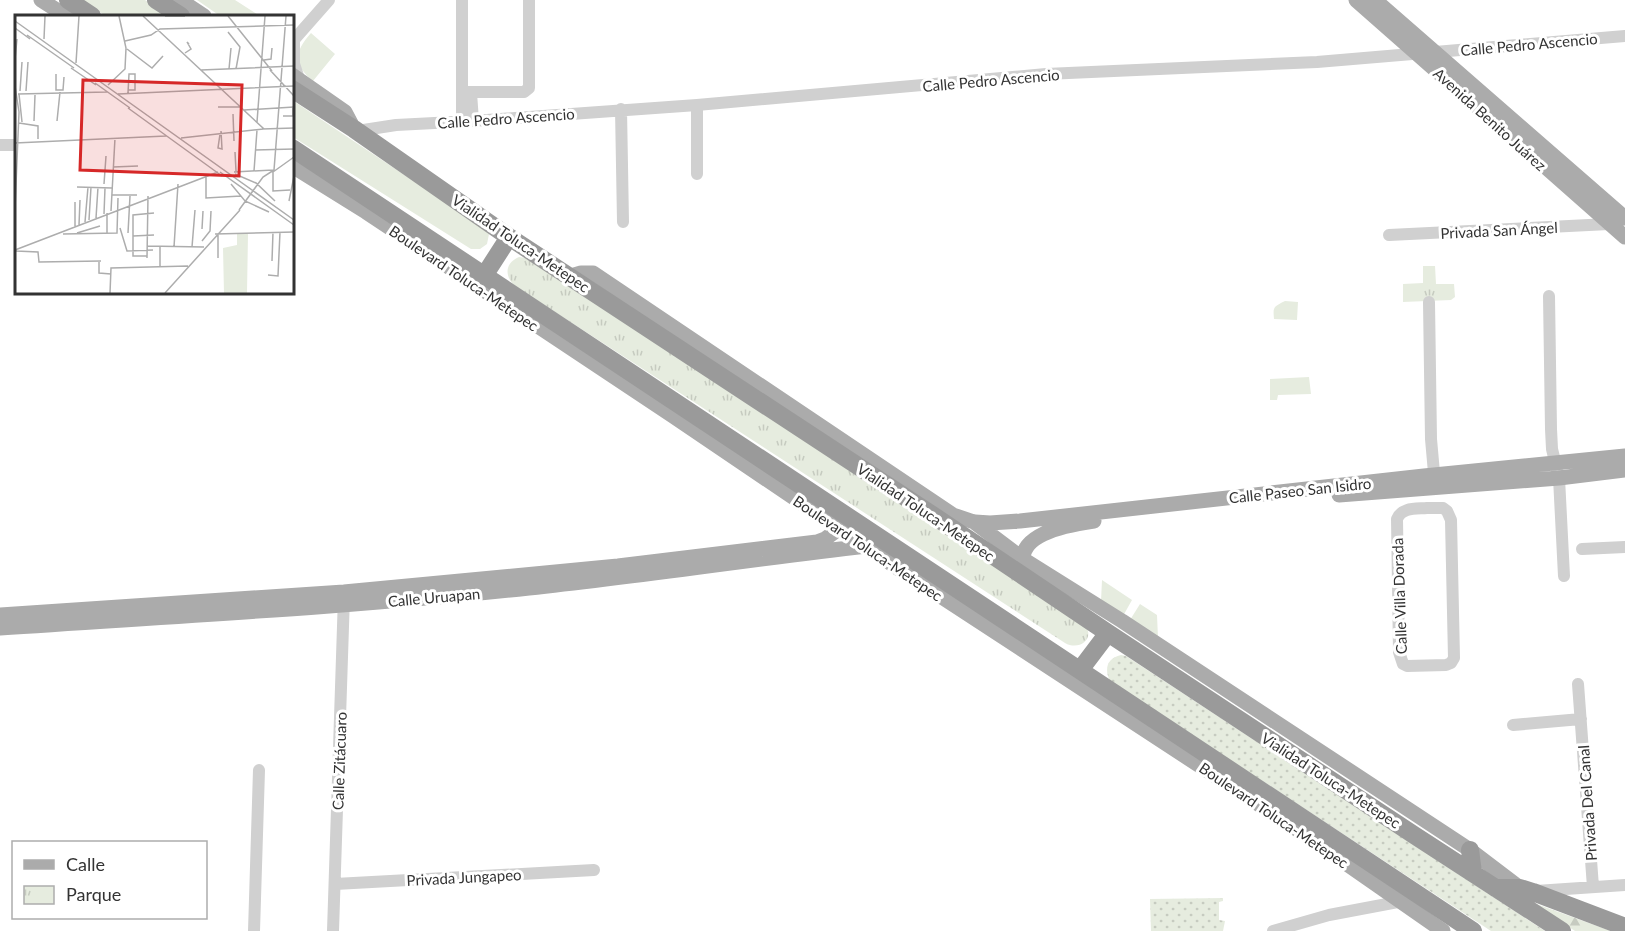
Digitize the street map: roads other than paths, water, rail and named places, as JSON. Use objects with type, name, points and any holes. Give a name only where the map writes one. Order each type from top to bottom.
[{"type":"highway","points":[[68,0],[88,15]]},
{"type":"highway","points":[[156,0],[180,15]]},
{"type":"highway","name":"Vialidad Toluca-Metepec","points":[[295,81],[356,130],[509,237],[1562,931]]},
{"type":"highway","points":[[294,150],[362,202],[484,276],[804,496],[1080,670],[1095,689],[1289,810],[1386,882],[1420,896],[1473,931]]},
{"type":"highway","points":[[484,276],[509,237]]},
{"type":"highway","points":[[934,516],[953,515]]},
{"type":"highway","points":[[993,556],[1019,556],[1031,582]]},
{"type":"highway","points":[[1080,670],[1108,633]]},
{"type":"highway","points":[[1289,810],[1301,832]]},
{"type":"highway","points":[[1470,849],[1473,873]]},
{"type":"highway","points":[[1495,888],[1526,890],[1625,927]]},
{"type":"main road","points":[[41,0],[64,15]]},
{"type":"main road","points":[[180,0],[202,15]]},
{"type":"main road","name":"Avenida Benito Juárez","points":[[1356,0],[1625,237]]},
{"type":"main road","name":"Avenida Benito Juárez","points":[[1375,0],[1625,218]]},
{"type":"main road","name":"Boulevard Toluca-Metepec","points":[[294,167],[362,202],[804,496],[840,528],[902,571],[1095,689],[1301,832],[1386,882],[1401,901],[1443,931]]},
{"type":"main road","points":[[571,276],[593,273],[953,515],[974,522],[1019,556],[1470,849],[1526,890]]},
{"type":"main road","name":"Calle Paseo San Isidro","points":[[1557,471],[1625,456]]},
{"type":"main road","name":"Calle Paseo San Isidro","points":[[974,522],[1020,521],[1430,481],[1557,471],[1625,471]]},
{"type":"main road","name":"Calle Paseo San Isidro","points":[[1019,556],[1030,542],[1038,537],[1056,529],[1082,523],[1430,481]]},
{"type":"main road","name":"Calle Uruapan","points":[[344,598],[817,542],[840,528]]},
{"type":"main road","name":"Calle Uruapan","points":[[0,615],[75,616],[344,598],[527,589],[866,546]]},
{"type":"main road","name":"Calle Uruapan","points":[[0,628],[75,616]]},
{"type":"street","points":[[294,41],[329,0]]},
{"type":"street","points":[[462,0],[467,121]]},
{"type":"street","points":[[467,92],[524,92],[529,88],[530,0]]},
{"type":"street","name":"Calle Pedro Ascencio","points":[[356,130],[396,125],[697,105],[1046,74],[1317,62],[1625,36]]},
{"type":"street","points":[[294,64],[295,81]]},
{"type":"street","points":[[697,105],[697,174]]},
{"type":"street","points":[[621,109],[623,222]]},
{"type":"street","name":"Privada San Ángel","points":[[1389,235],[1609,224]]},
{"type":"street","points":[[1548,296],[1552,449],[1557,471],[1564,576]]},
{"type":"street","points":[[1428,508],[1431,439],[1430,303]]},
{"type":"street","name":"Calle Villa Dorada","points":[[1428,508],[1443,508],[1450,514],[1454,658],[1446,665],[1407,666],[1402,664],[1399,652],[1397,519],[1403,510],[1428,508]]},
{"type":"street","points":[[1582,549],[1625,547]]},
{"type":"street","name":"Calle Zitácuaro","points":[[333,931],[344,598]]},
{"type":"street","name":"Privada Del Canal","points":[[1578,684],[1593,886]]},
{"type":"street","points":[[1513,725],[1581,719]]},
{"type":"street","points":[[254,931],[259,770]]},
{"type":"street","name":"Privada Jungapeo","points":[[335,884],[594,870]]},
{"type":"street","points":[[1526,890],[1625,885]]},
{"type":"street","points":[[1273,931],[1320,917],[1420,896]]}]
